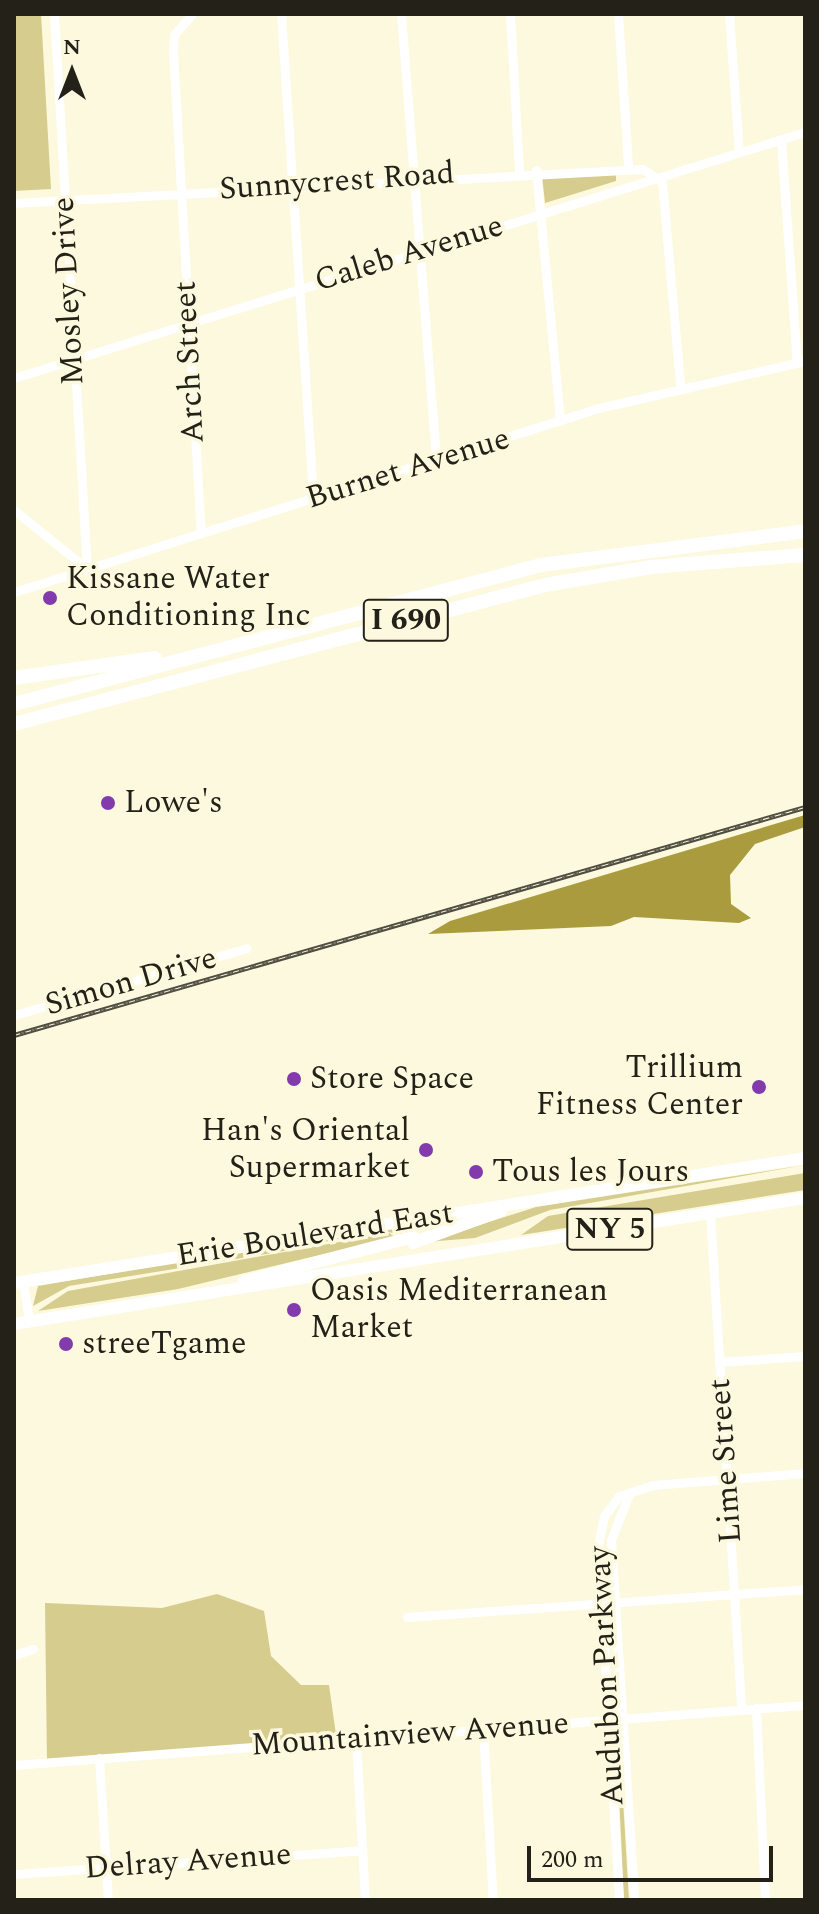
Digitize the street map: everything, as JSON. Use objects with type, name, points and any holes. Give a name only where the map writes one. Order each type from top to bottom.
[{"type":"highway","name":"I 690","points":[[14,704],[541,565],[805,531]]},
{"type":"highway","name":"I 690","points":[[14,724],[545,585],[651,567],[805,555]]},
{"type":"highway","points":[[14,678],[238,644]]},
{"type":"main road","name":"Erie Boulevard East","points":[[19,1282],[805,1158]]},
{"type":"main road","name":"Erie Boulevard East","points":[[14,1324],[805,1198]]},
{"type":"main road","points":[[207,1293],[413,1240],[519,1203]]},
{"type":"street","name":"Mosley Drive","points":[[54,14],[87,569]]},
{"type":"street","name":"Arch Street","points":[[192,14],[173,43],[201,533]]},
{"type":"street","points":[[281,14],[313,498]]},
{"type":"street","points":[[401,14],[422,250],[436,460]]},
{"type":"street","points":[[510,14],[519,171]]},
{"type":"street","points":[[618,14],[628,166]]},
{"type":"street","points":[[729,14],[739,152]]},
{"type":"street","name":"Caleb Avenue","points":[[14,378],[805,132]]},
{"type":"street","points":[[781,141],[801,362]]},
{"type":"street","name":"Sunnycrest Road","points":[[14,203],[628,166],[658,176]]},
{"type":"street","points":[[536,170],[543,212],[560,421]]},
{"type":"street","points":[[658,176],[680,385]]},
{"type":"street","name":"Burnet Avenue","points":[[14,592],[680,385],[801,362]]},
{"type":"street","points":[[14,510],[87,569]]},
{"type":"street","name":"Simon Drive","points":[[14,1015],[247,948]]},
{"type":"street","name":"Lime Street","points":[[710,1213],[741,1709]]},
{"type":"street","points":[[410,1220],[415,1260]]},
{"type":"street","points":[[19,1282],[29,1321]]},
{"type":"street","points":[[719,1362],[805,1356]]},
{"type":"street","points":[[629,1494],[728,1478],[805,1473]]},
{"type":"street","name":"Audubon Parkway","points":[[619,1900],[602,1604],[604,1516],[629,1494]]},
{"type":"street","name":"Audubon Parkway","points":[[629,1494],[613,1522],[615,1603],[634,1900]]},
{"type":"street","points":[[604,1516],[613,1522]]},
{"type":"street","points":[[407,1617],[805,1589]]},
{"type":"street","points":[[14,1655],[33,1649]]},
{"type":"street","name":"Mountainview Avenue","points":[[14,1765],[805,1705]]},
{"type":"street","points":[[756,1708],[765,1900]]},
{"type":"street","points":[[483,1729],[493,1900]]},
{"type":"street","points":[[356,1740],[365,1900]]},
{"type":"street","points":[[99,1758],[108,1900]]},
{"type":"street","name":"Delray Avenue","points":[[14,1874],[362,1850]]},
{"type":"shaded area","points":[[14,14],[41,14],[51,189],[14,191]]},
{"type":"shaded area","points":[[616,171],[616,181],[545,203],[542,175]]},
{"type":"shaded area","points":[[805,815],[805,827],[755,844],[730,875],[731,904],[751,918],[739,923],[634,917],[611,926],[428,934],[450,921]]},
{"type":"shaded area","points":[[805,1165],[550,1210],[475,1238],[426,1242],[536,1207]]},
{"type":"shaded area","points":[[805,1173],[805,1190],[521,1235],[548,1216]]},
{"type":"shaded area","points":[[396,1225],[403,1235],[378,1230],[279,1252],[69,1286],[33,1306],[38,1286]]},
{"type":"shaded area","points":[[389,1233],[395,1237],[178,1289],[38,1311],[68,1291]]},
{"type":"shaded area","points":[[217,1594],[264,1611],[271,1656],[301,1685],[329,1685],[337,1742],[47,1762],[45,1603],[162,1608]]},
{"type":"shaded area","points":[[616,1730],[619,1733],[629,1900],[624,1900]]},
{"type":"railway","points":[[14,1035],[805,807]]},
{"type":"place","name":"Kissane Water Conditioning Inc","points":[[50,598]]},
{"type":"place","name":"Lowe's","points":[[108,803]]},
{"type":"place","name":"Store Space","points":[[294,1079]]},
{"type":"place","name":"Trillium Fitness Center","points":[[759,1087]]},
{"type":"place","name":"Han's Oriental Supermarket","points":[[426,1150]]},
{"type":"place","name":"Tous les Jours","points":[[476,1172]]},
{"type":"place","name":"Oasis Mediterranean Market","points":[[294,1310]]},
{"type":"place","name":"streeTgame","points":[[66,1344]]}]
